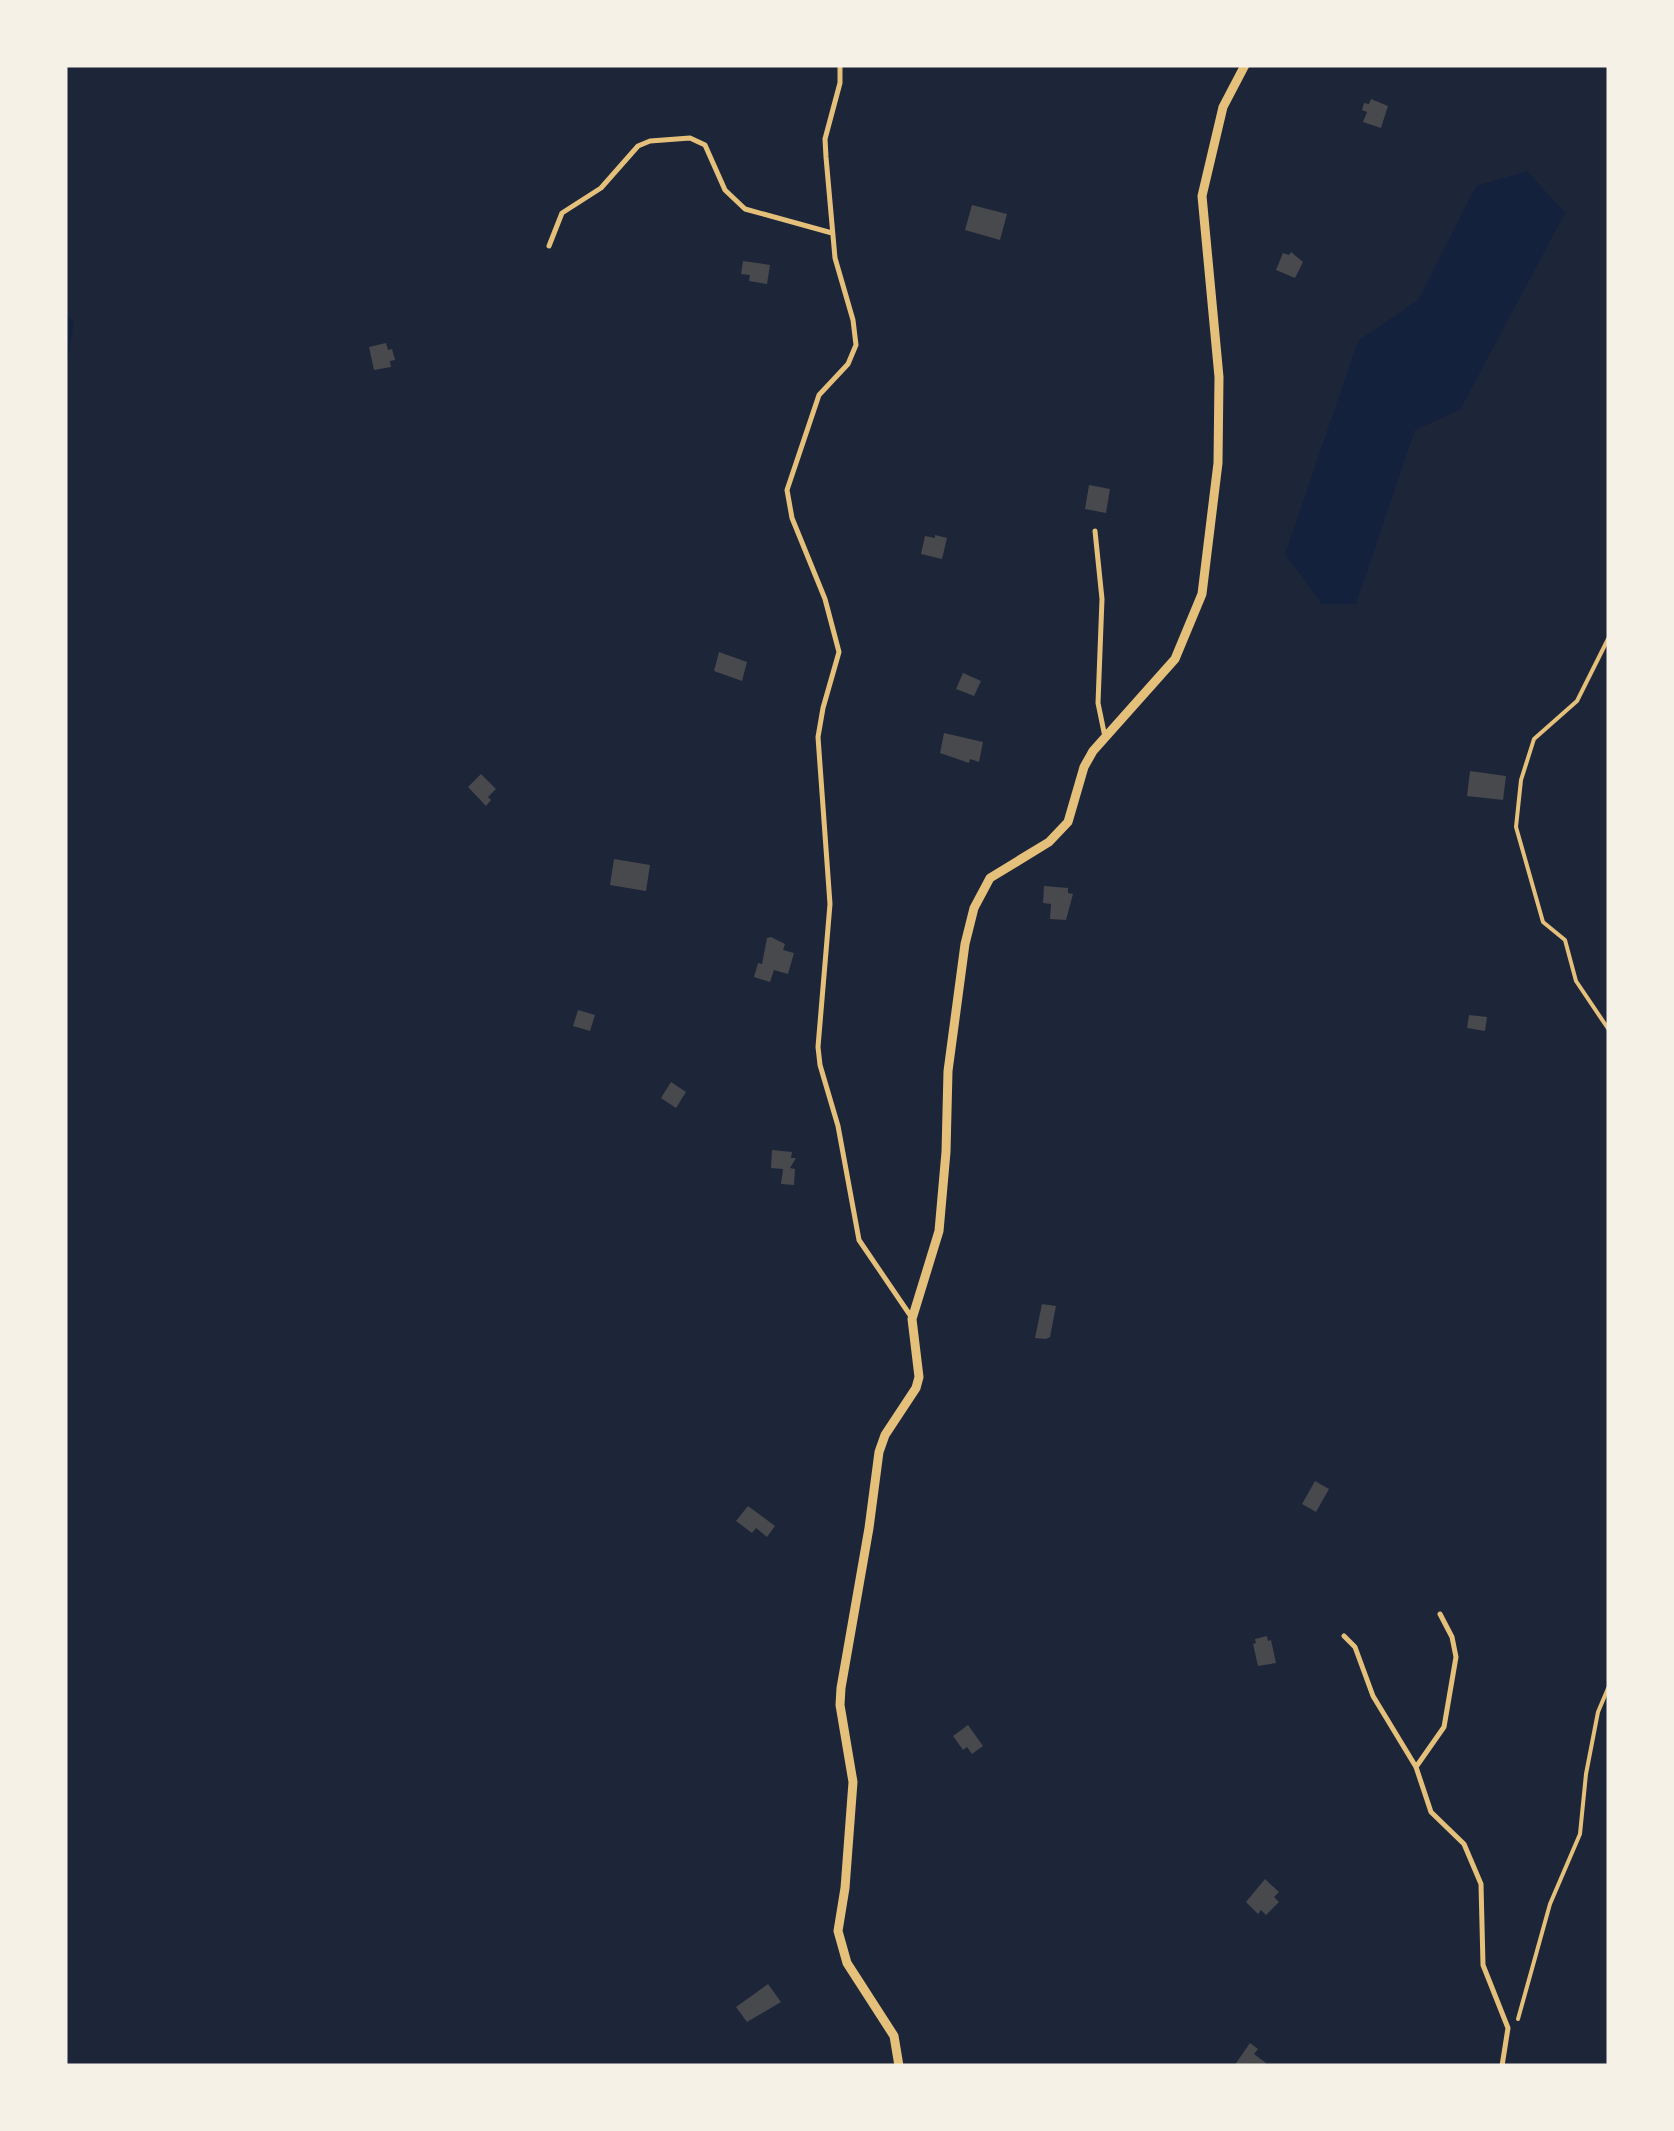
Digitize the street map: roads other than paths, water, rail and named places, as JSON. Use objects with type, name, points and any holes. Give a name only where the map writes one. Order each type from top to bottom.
[{"type":"street","points":[[899,2066],[894,2036],[848,1963],[838,1931],[852,1782],[840,1705],[878,1452],[919,1378],[912,1319],[939,1231],[948,1071],[965,944],[974,908],[990,878],[1062,830],[1072,812],[1084,767],[1104,736],[1175,659],[1204,585],[1218,463],[1219,377],[1202,196],[1223,108],[1245,65]]},
{"type":"lane","points":[[840,65],[840,83],[826,139],[832,233],[838,273],[853,320],[854,355],[819,395],[788,490],[792,518],[819,582],[839,652],[818,737],[830,904],[818,1026],[820,1065],[842,1143],[859,1240],[912,1319]]},
{"type":"lane","points":[[549,246],[562,213],[601,188],[638,146],[690,138],[706,145],[725,190],[746,208],[832,233]]},
{"type":"lane","points":[[1095,531],[1102,599],[1098,703],[1104,736]]},
{"type":"lane","points":[[1416,1767],[1444,1727],[1456,1657],[1452,1637],[1440,1614]]},
{"type":"lane","points":[[1344,1636],[1355,1647],[1369,1688],[1416,1767],[1431,1812],[1464,1844],[1477,1870],[1485,1974],[1505,2018],[1508,2036],[1502,2066]]}]
